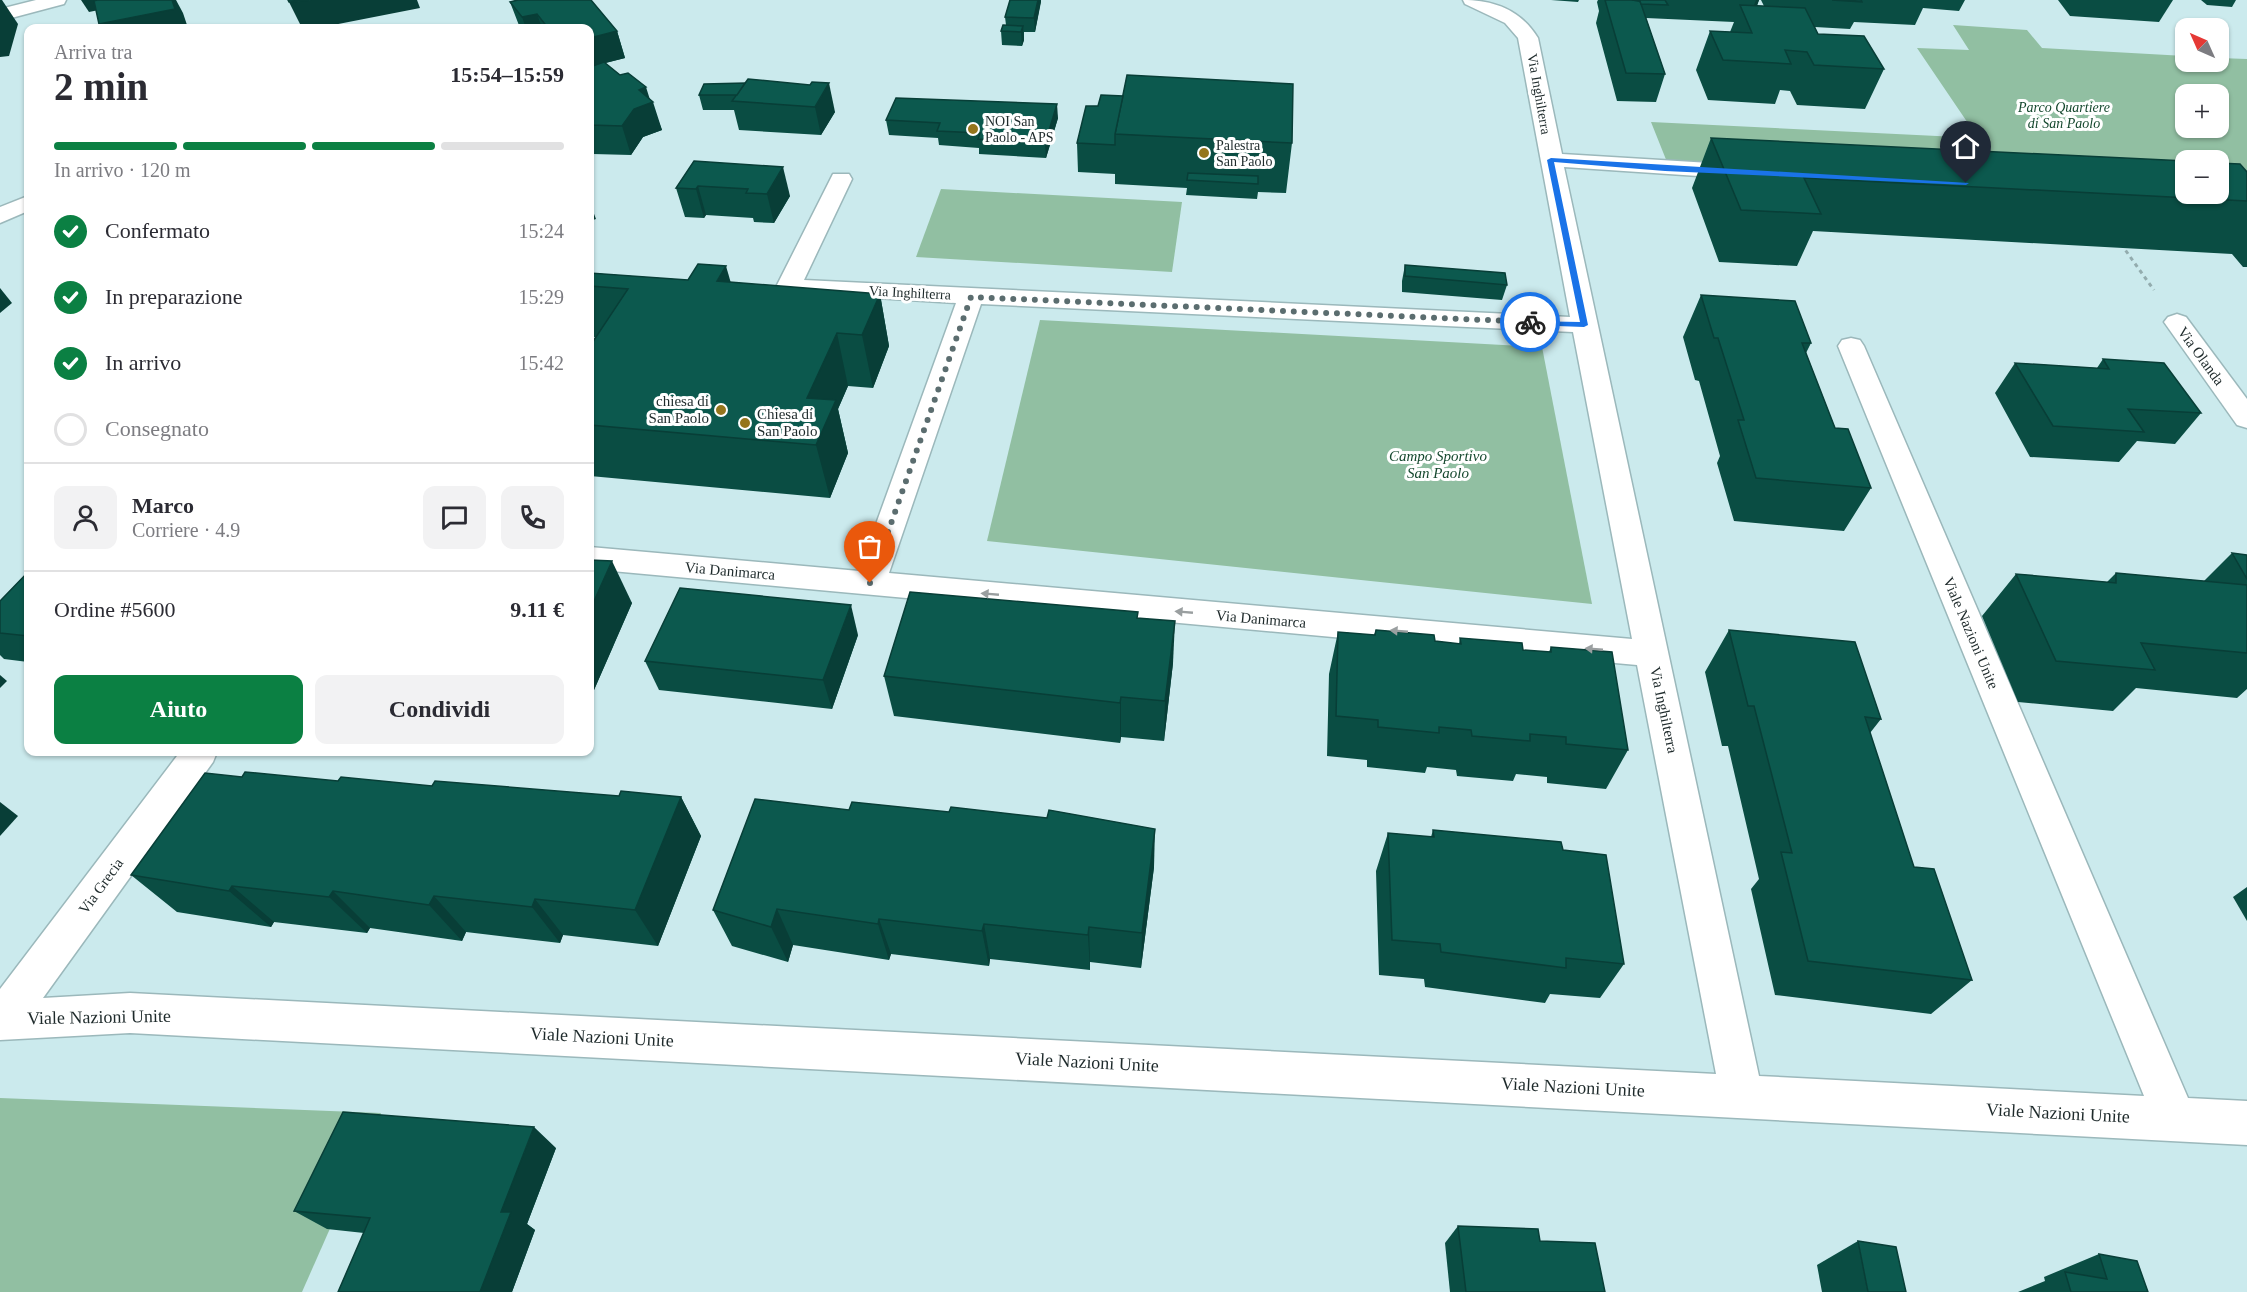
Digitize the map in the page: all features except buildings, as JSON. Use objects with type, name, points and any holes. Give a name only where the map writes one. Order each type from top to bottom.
[{"type":"street","name":"Via Inghilterra","points":[[1472,0],[1513,20],[1524,29],[1528,38],[1584,325],[1742,1096]]},
{"type":"street","points":[[0,15],[54,5]]},
{"type":"street","points":[[1551,160],[1760,173]]},
{"type":"street","name":"Via Inghilterra","points":[[841,179],[788,287],[1584,325]]},
{"type":"street","points":[[0,216],[24,205]]},
{"type":"street","points":[[870,583],[971,297]]},
{"type":"street","name":"Via Olanda","points":[[2177,322],[2247,419]]},
{"type":"street","name":"Viale Nazioni Unite","points":[[1851,346],[2175,1119]]},
{"type":"street","name":"Via Danimarca","points":[[594,558],[870,583],[1654,662]]},
{"type":"street","name":"Via Grecia","points":[[1,1020],[197,756]]},
{"type":"street","name":"Viale Nazioni Unite","points":[[1,1020],[130,1013],[2247,1122]]},
{"type":"path","points":[[2116,236],[2177,322]]},
{"type":"green space","name":"Parco Quartiere di San Paolo","points":[[1953,25],[2027,30],[2042,48],[2175,55],[2175,72],[2229,72],[2229,58],[2247,59],[2247,189],[2229,188],[2229,150],[2175,150],[2175,186],[1667,162],[1651,122],[1978,138],[1917,48],[1969,50]]},
{"type":"green space","points":[[941,189],[1182,202],[1172,272],[916,257]]},
{"type":"green space","name":"Campo Sportivo San Paolo","points":[[1040,320],[1542,347],[1592,604],[987,541]]},
{"type":"green space","points":[[0,1098],[381,1113],[302,1292],[0,1292]]},
{"type":"way so far","points":[[870,583],[971,297],[1530,322]]},
{"type":"place","name":"NOI San Paolo - APS","points":[[973,129]]},
{"type":"place","name":"Palestra San Paolo","points":[[1204,153]]},
{"type":"place","name":"chiesa di San Paolo","points":[[721,410]]},
{"type":"place","name":"Chiesa di San Paolo","points":[[745,423]]},
{"type":"route","points":[[1530,322],[1584,325],[1551,160],[1665,169],[1966,183]]}]
